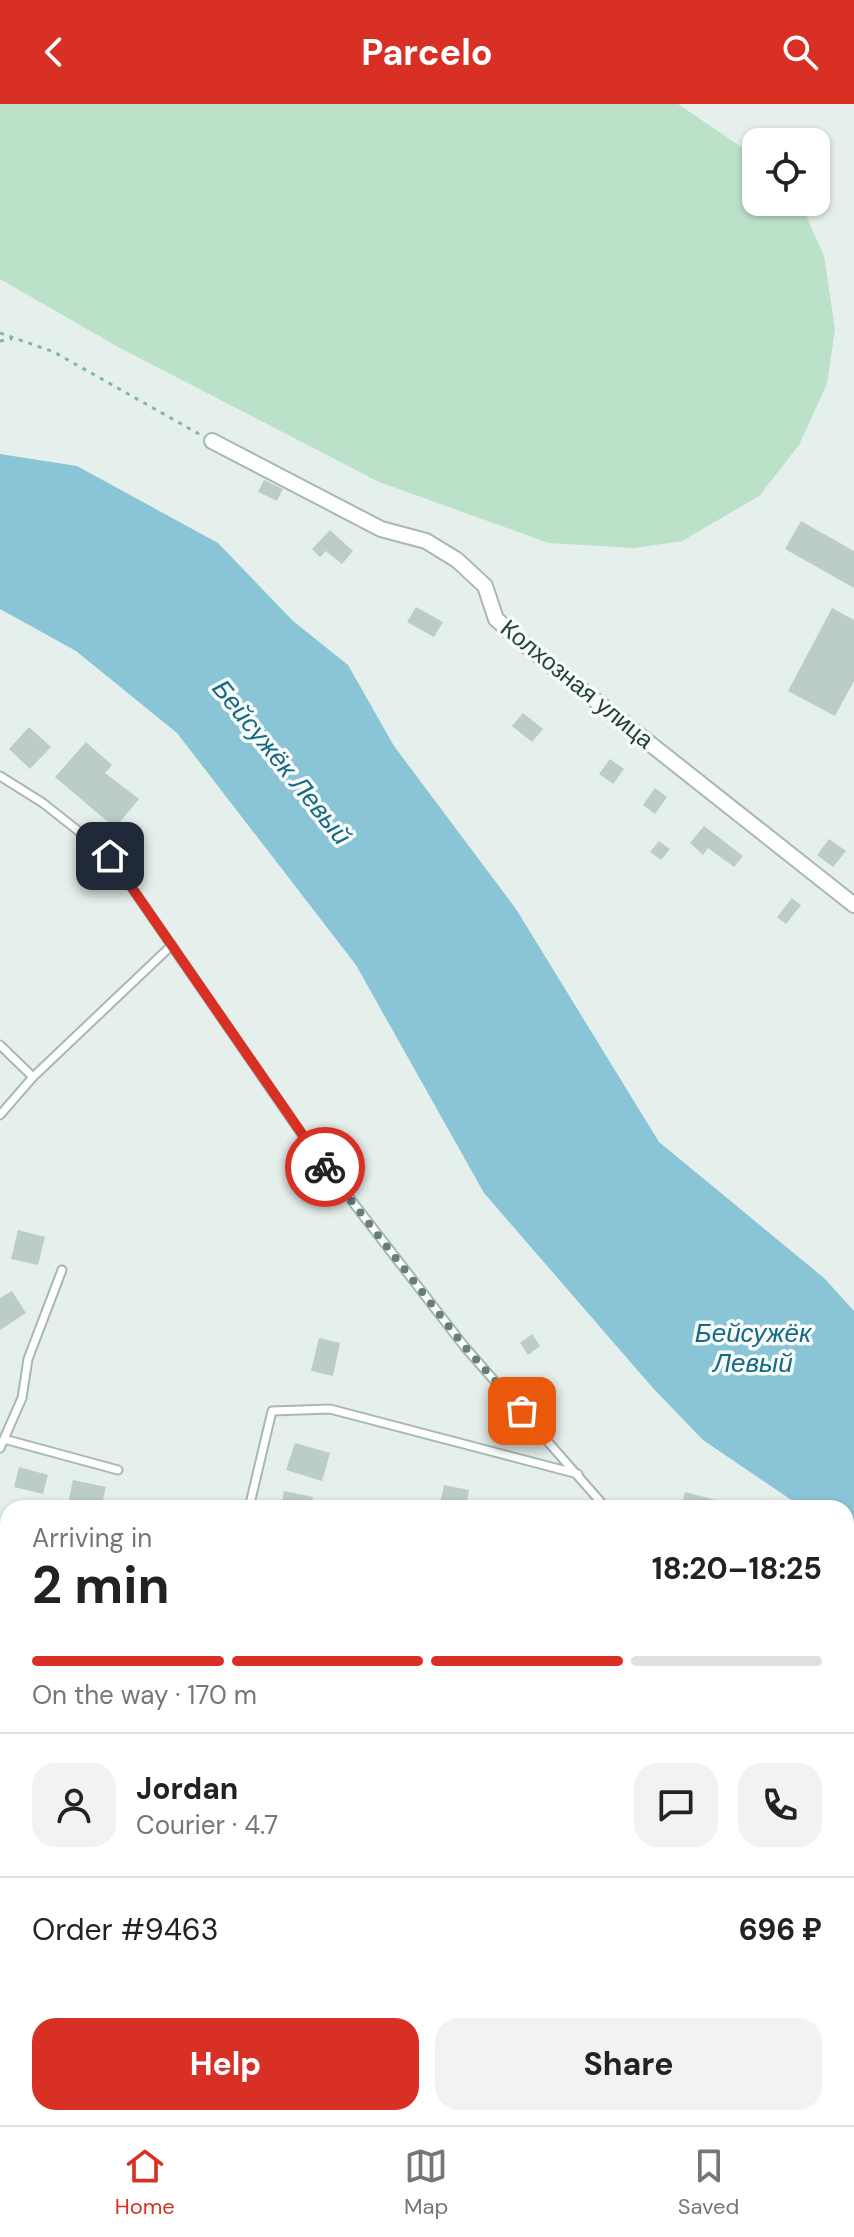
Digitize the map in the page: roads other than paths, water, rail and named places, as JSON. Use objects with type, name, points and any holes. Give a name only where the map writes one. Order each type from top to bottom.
[{"type":"street","name":"Колхозная улица","points":[[212,441],[381,529],[426,541],[457,560],[485,586],[496,619],[524,644],[854,905]]},
{"type":"lane","points":[[0,776],[43,803],[110,856],[314,1152],[464,1346],[600,1500]]},
{"type":"lane","points":[[0,1115],[33,1077],[172,945]]},
{"type":"lane","points":[[0,1045],[33,1077]]},
{"type":"lane","points":[[0,1448],[22,1398],[28,1359],[62,1270]]},
{"type":"lane","points":[[251,1500],[272,1411],[290,1408],[330,1409],[580,1475]]},
{"type":"lane","points":[[4,1439],[118,1470]]},
{"type":"water","name":"Бейсужёк Левый","points":[[0,454],[77,466],[218,543],[293,621],[348,665],[394,746],[516,909],[659,1142],[824,1278],[854,1311],[854,1500],[791,1500],[703,1440],[652,1387],[484,1193],[356,965],[177,733],[76,651],[0,609]]}]
